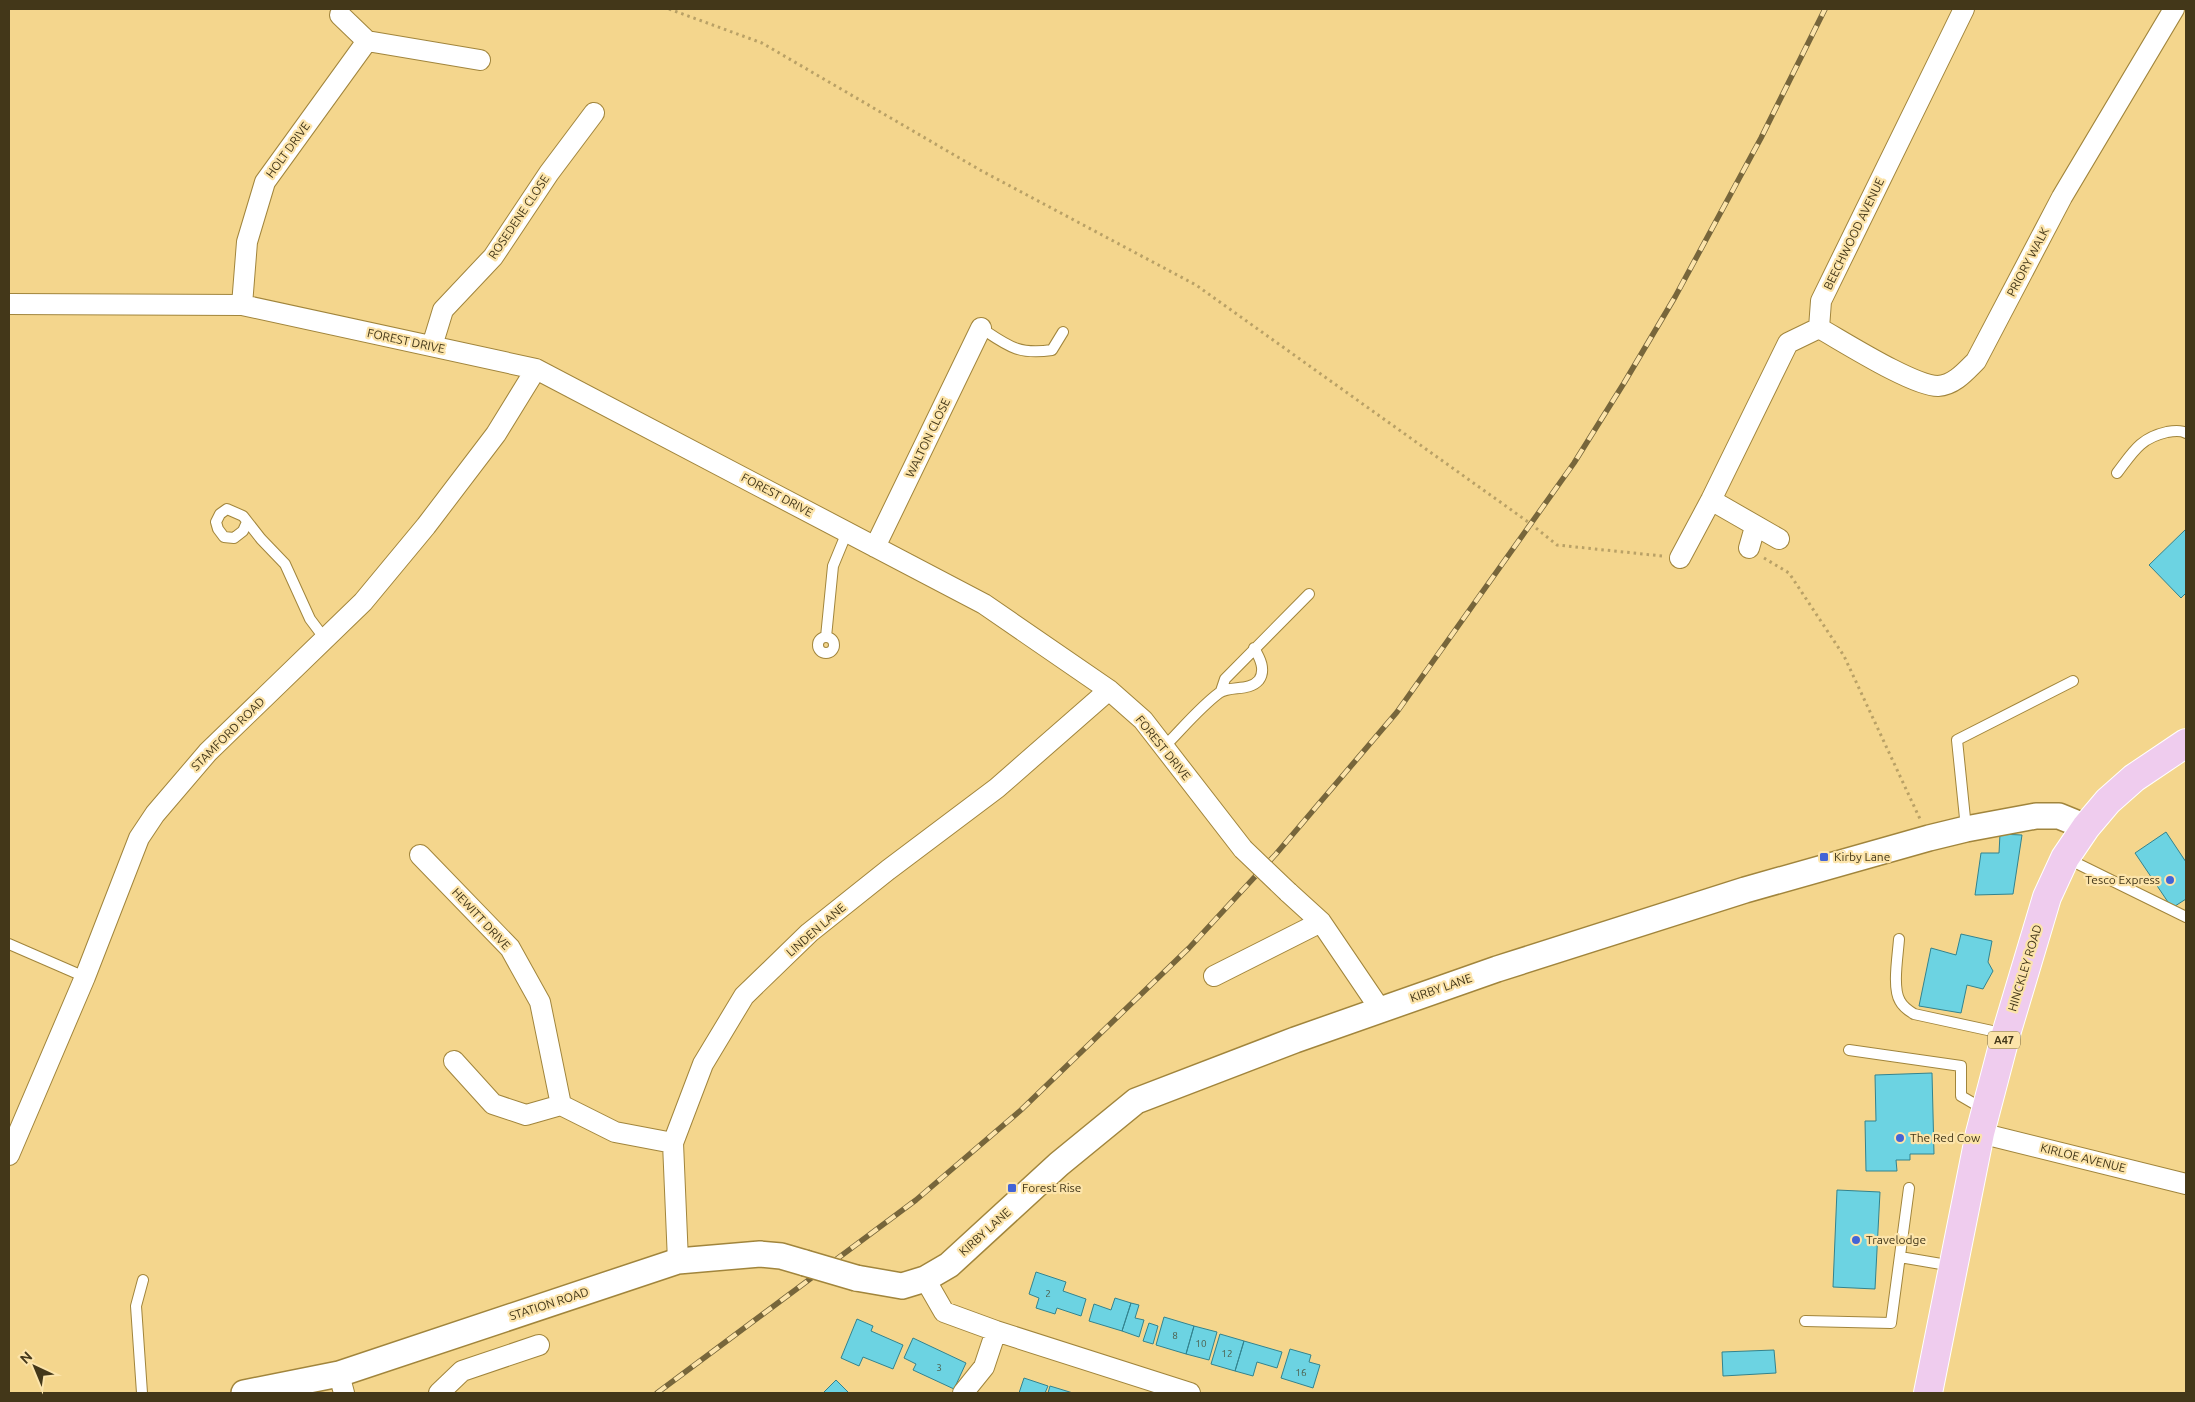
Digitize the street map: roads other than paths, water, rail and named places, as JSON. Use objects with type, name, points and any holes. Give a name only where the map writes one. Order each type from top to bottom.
[{"type":"main road","name":"HINCKLEY ROAD","points":[[1928,1393],[1983,1122],[2006,1034],[2047,897],[2065,858],[2086,827],[2108,801],[2134,778],[2186,743]]},
{"type":"street","name":"BEECHWOOD AVENUE","points":[[1819,328],[1821,301],[1964,9]]},
{"type":"street","name":"PRIORY WALK","points":[[1819,328],[1914,381],[1938,386],[1956,380],[1976,361],[2062,197],[2174,9]]},
{"type":"street","points":[[340,15],[367,41],[480,60]]},
{"type":"street","name":"HOLT DRIVE","points":[[242,305],[247,242],[265,182],[367,41]]},
{"type":"street","name":"ROSEDENE CLOSE","points":[[432,346],[443,310],[493,257],[549,173],[594,113]]},
{"type":"street","name":"FOREST DRIVE","points":[[9,304],[242,305],[536,369],[984,604],[1109,690],[1143,720],[1243,848],[1321,922],[1380,1009]]},
{"type":"street","name":"WALTON CLOSE","points":[[875,547],[981,328]]},
{"type":"street","points":[[1680,558],[1711,500],[1788,343],[1819,328]]},
{"type":"street","name":"STAMFORD ROAD","points":[[9,1155],[85,977],[139,838],[154,814],[208,752],[363,602],[426,526],[496,434],[536,369]]},
{"type":"street","points":[[1711,500],[1755,527],[1779,539]]},
{"type":"street","points":[[1749,548],[1755,527]]},
{"type":"street","name":"LINDEN LANE","points":[[678,1261],[673,1143],[703,1064],[744,996],[809,933],[888,870],[997,788],[1109,690]]},
{"type":"street","name":"KIRBY LANE","points":[[856,1278],[902,1286],[925,1279],[949,1265],[1059,1164],[1136,1101],[1380,1009],[1497,968],[1745,890],[1929,838],[2036,816],[2059,816],[2086,827]]},
{"type":"street","name":"HEWITT DRIVE","points":[[420,856],[510,948],[540,1002],[561,1105]]},
{"type":"street","points":[[1214,976],[1321,922]]},
{"type":"street","points":[[454,1061],[493,1104],[526,1115],[561,1105],[615,1132],[673,1143]]},
{"type":"street","name":"KIRLOE AVENUE","points":[[1983,1122],[2186,1184]]},
{"type":"street","name":"STATION ROAD","points":[[244,1393],[342,1384],[678,1261],[760,1254],[781,1256],[856,1278]]},
{"type":"street","points":[[925,1279],[944,1312],[996,1331],[1190,1393]]},
{"type":"street","points":[[963,1393],[984,1367],[996,1331]]},
{"type":"street","points":[[439,1393],[462,1371],[539,1345]]},
{"type":"lane","points":[[981,328],[1012,348],[1035,352],[1052,350],[1063,332]]},
{"type":"lane","points":[[2116,473],[2147,438],[2169,432],[2184,431],[2186,433]]},
{"type":"lane","points":[[248,522],[285,564],[310,619],[325,639]]},
{"type":"lane","points":[[826,637],[833,566],[847,532]]},
{"type":"lane","points":[[1164,747],[1221,691],[1225,679],[1308,594]]},
{"type":"lane","points":[[1221,691],[1246,687],[1260,679],[1263,670],[1261,659],[1254,648]]},
{"type":"lane","points":[[1966,829],[1957,740],[2072,681]]},
{"type":"lane","points":[[2065,858],[2186,917]]},
{"type":"lane","points":[[1899,939],[1896,991],[1900,1001],[1906,1008],[1914,1014],[2006,1034]]},
{"type":"lane","points":[[9,944],[85,977]]},
{"type":"lane","points":[[1848,1050],[1961,1066],[1961,1096],[1983,1122]]},
{"type":"lane","points":[[1805,1320],[1892,1323],[1909,1188]]},
{"type":"lane","points":[[1900,1257],[1954,1266]]},
{"type":"lane","points":[[142,1393],[136,1306],[143,1280]]},
{"type":"railway","points":[[657,1393],[916,1200],[1021,1110],[1189,948],[1276,854],[1397,712],[1574,463],[1624,383],[1675,297],[1761,138],[1825,9]]},
{"type":"place","name":"Kirby Lane","points":[[1824,857]]},
{"type":"place","name":"Tesco Express","points":[[2170,880]]},
{"type":"place","name":"The Red Cow","points":[[1900,1138]]},
{"type":"place","name":"Forest Rise","points":[[1012,1188]]},
{"type":"place","name":"Travelodge","points":[[1856,1240]]}]
